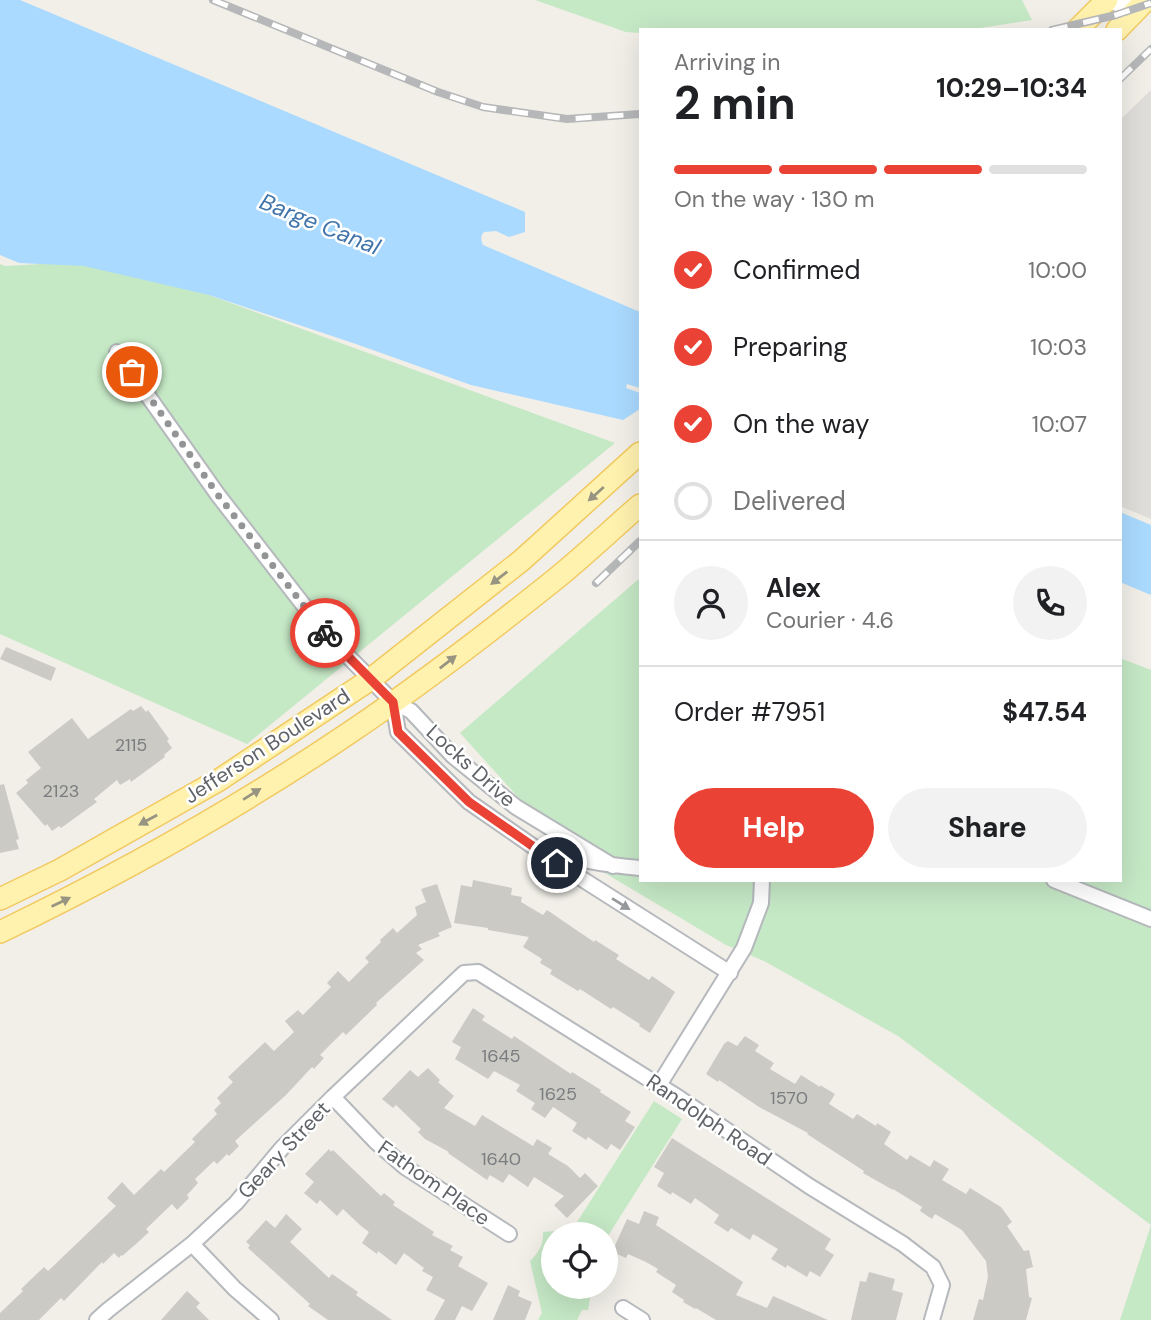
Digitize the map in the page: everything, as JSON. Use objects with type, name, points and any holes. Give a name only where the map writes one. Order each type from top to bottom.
[{"type":"main road","points":[[1079,28],[1110,0]]},
{"type":"main road","points":[[1119,28],[1141,5]]},
{"type":"main road","name":"Jefferson Boulevard","points":[[0,899],[60,870],[219,780],[371,679],[522,560],[639,454]]},
{"type":"main road","name":"Jefferson Boulevard","points":[[0,932],[76,895],[211,820],[347,734],[554,580],[639,506]]},
{"type":"street","points":[[1110,0],[1141,5]]},
{"type":"street","name":"Locks Drive","points":[[117,352],[218,495],[326,634],[393,702],[411,711],[453,756],[516,807],[613,866]]},
{"type":"street","points":[[393,702],[398,732],[469,802],[557,863],[730,973]]},
{"type":"street","name":"Locks Drive","points":[[515,834],[566,856],[613,866],[639,868]]},
{"type":"street","points":[[659,1085],[744,948],[761,903],[762,882]]},
{"type":"street","points":[[1059,882],[1151,919]]},
{"type":"street","name":"Randolph Road","points":[[464,973],[478,972],[659,1085],[808,1186],[903,1244],[933,1267],[942,1285],[932,1320]]},
{"type":"street","name":"Geary Street","points":[[97,1320],[192,1244],[236,1203],[282,1148],[464,973]]},
{"type":"street","name":"Fathom Place","points":[[333,1097],[376,1142],[405,1167],[509,1234]]},
{"type":"street","points":[[192,1244],[209,1264],[271,1320]]},
{"type":"street","points":[[623,1308],[642,1320]]},
{"type":"shaded area","points":[[1151,90],[1151,519],[1122,507],[1122,118]]},
{"type":"green space","points":[[535,0],[1022,0],[1032,20],[980,28],[639,28],[639,33],[626,32]]},
{"type":"green space","points":[[113,260],[615,443],[247,744],[0,634],[0,264],[5,266]]},
{"type":"green space","points":[[639,579],[639,882],[1122,882],[1122,659],[1151,670],[1151,1225],[898,1036],[764,961],[726,945],[566,850],[460,733]]},
{"type":"green space","points":[[654,1101],[682,1119],[617,1222],[577,1222]]},
{"type":"green space","points":[[1151,1225],[1151,1320],[1120,1320]]},
{"type":"green space","points":[[541,1245],[541,1299],[590,1299],[588,1310],[582,1310],[577,1320],[538,1320],[542,1313],[530,1261]]},
{"type":"water","name":"Barge Canal","points":[[0,0],[20,0],[525,212],[525,232],[509,237],[496,231],[484,232],[481,238],[483,245],[639,312],[639,388],[627,384],[626,388],[639,393],[639,410],[623,420],[471,385],[209,295],[84,266],[19,263],[0,255]]},
{"type":"water","points":[[1122,513],[1151,525],[1151,595],[1122,583]]},
{"type":"building","points":[[6,647],[56,668],[51,681],[0,659]]},
{"type":"building","points":[[141,706],[146,712],[148,710],[169,739],[167,741],[172,748],[165,757],[131,782],[130,779],[120,785],[117,780],[94,799],[97,802],[61,828],[59,826],[52,831],[47,824],[45,826],[16,793],[28,783],[26,780],[41,768],[28,752],[72,718],[88,739],[131,709],[133,711]]},
{"type":"building","points":[[4,784],[19,839],[16,840],[19,849],[0,853],[0,785]]},
{"type":"building","points":[[473,880],[512,888],[511,895],[522,897],[521,902],[543,915],[547,910],[594,942],[595,940],[619,955],[616,959],[649,980],[652,976],[675,992],[650,1033],[613,1007],[611,1009],[550,974],[552,970],[540,963],[542,959],[523,947],[529,937],[454,923],[461,885],[472,887]]},
{"type":"building","points":[[437,884],[452,927],[438,933],[440,936],[418,945],[422,949],[416,953],[424,960],[376,1003],[346,1035],[343,1032],[320,1055],[324,1058],[314,1069],[312,1067],[286,1095],[235,1141],[239,1146],[229,1156],[227,1154],[217,1164],[214,1161],[195,1179],[198,1183],[187,1195],[189,1198],[177,1210],[172,1204],[146,1229],[149,1232],[136,1244],[119,1258],[114,1253],[103,1264],[102,1262],[64,1301],[61,1298],[39,1320],[0,1320],[0,1313],[23,1291],[21,1289],[44,1267],[48,1271],[116,1206],[107,1198],[122,1182],[134,1195],[161,1169],[164,1172],[195,1142],[192,1139],[217,1114],[214,1110],[221,1103],[217,1098],[233,1082],[228,1077],[265,1042],[274,1051],[294,1032],[285,1021],[298,1010],[303,1015],[331,987],[327,983],[338,971],[349,982],[369,962],[365,958],[380,940],[393,928],[397,933],[417,915],[415,907],[426,902],[421,889]]},
{"type":"building","points":[[473,1008],[485,1016],[482,1020],[512,1039],[514,1036],[571,1074],[572,1072],[601,1090],[600,1092],[631,1112],[625,1121],[635,1127],[620,1150],[611,1144],[607,1150],[588,1137],[586,1140],[572,1131],[577,1123],[553,1107],[545,1118],[531,1109],[535,1103],[516,1091],[520,1085],[494,1071],[488,1079],[455,1059],[461,1047],[452,1042]]},
{"type":"building","points":[[745,1036],[759,1045],[755,1051],[774,1063],[770,1069],[795,1084],[801,1075],[820,1085],[835,1094],[829,1104],[853,1119],[857,1114],[891,1132],[884,1144],[907,1160],[910,1155],[930,1167],[934,1160],[949,1169],[942,1180],[966,1194],[970,1188],[1001,1207],[1012,1222],[1007,1226],[1024,1251],[1029,1250],[1033,1267],[1026,1269],[1029,1297],[1032,1298],[1026,1320],[973,1320],[979,1299],[983,1300],[988,1277],[986,1261],[962,1230],[935,1214],[932,1219],[920,1211],[922,1207],[863,1173],[864,1171],[808,1133],[706,1074],[724,1044],[728,1041],[737,1046]]},
{"type":"building","points":[[428,1068],[440,1080],[438,1082],[454,1096],[444,1108],[475,1126],[482,1115],[533,1146],[537,1139],[552,1148],[548,1154],[568,1166],[580,1178],[585,1173],[598,1186],[567,1218],[554,1205],[564,1196],[534,1177],[528,1187],[509,1174],[503,1183],[490,1175],[487,1180],[449,1152],[425,1139],[418,1132],[421,1129],[396,1105],[393,1108],[382,1099],[410,1070],[418,1077]]},
{"type":"building","points":[[672,1138],[831,1239],[825,1249],[834,1255],[820,1277],[810,1271],[807,1277],[787,1265],[786,1268],[771,1259],[778,1249],[753,1234],[750,1240],[731,1228],[728,1232],[714,1223],[719,1215],[695,1198],[691,1204],[657,1186],[664,1173],[654,1167]]},
{"type":"building","points":[[329,1149],[381,1196],[384,1193],[395,1202],[393,1205],[434,1232],[432,1235],[453,1246],[450,1250],[463,1257],[458,1266],[488,1283],[472,1311],[462,1306],[455,1320],[434,1320],[445,1300],[426,1290],[433,1277],[422,1271],[424,1268],[404,1253],[396,1265],[378,1251],[377,1254],[362,1243],[369,1232],[343,1209],[337,1216],[320,1200],[317,1204],[304,1193],[314,1182],[305,1174]]},
{"type":"building","points":[[644,1211],[659,1217],[656,1225],[743,1282],[736,1295],[767,1308],[773,1296],[828,1320],[716,1320],[683,1302],[684,1300],[672,1292],[676,1285],[656,1272],[658,1269],[628,1254],[626,1258],[618,1255],[618,1239],[627,1219],[639,1224]]},
{"type":"building","points":[[286,1214],[302,1229],[290,1242],[329,1278],[332,1274],[392,1320],[328,1320],[308,1306],[310,1304],[248,1248],[250,1245],[246,1242],[266,1220],[275,1228]]},
{"type":"building","points":[[869,1272],[895,1279],[892,1290],[903,1293],[896,1320],[851,1320],[860,1281],[866,1282]]},
{"type":"building","points":[[508,1285],[520,1291],[518,1296],[532,1302],[525,1320],[493,1320]]},
{"type":"building","points":[[187,1291],[200,1303],[196,1307],[209,1320],[161,1320]]},
{"type":"railway","points":[[213,0],[438,92],[483,107],[567,119],[639,114]]},
{"type":"railway","points":[[1061,28],[1116,15],[1151,3]]},
{"type":"railway","points":[[1122,77],[1151,49]]},
{"type":"railway","points":[[596,583],[639,542]]},
{"type":"way so far","points":[[132,372],[218,495],[325,633]]},
{"type":"route","points":[[325,633],[393,702],[398,732],[469,802],[557,863]]}]
